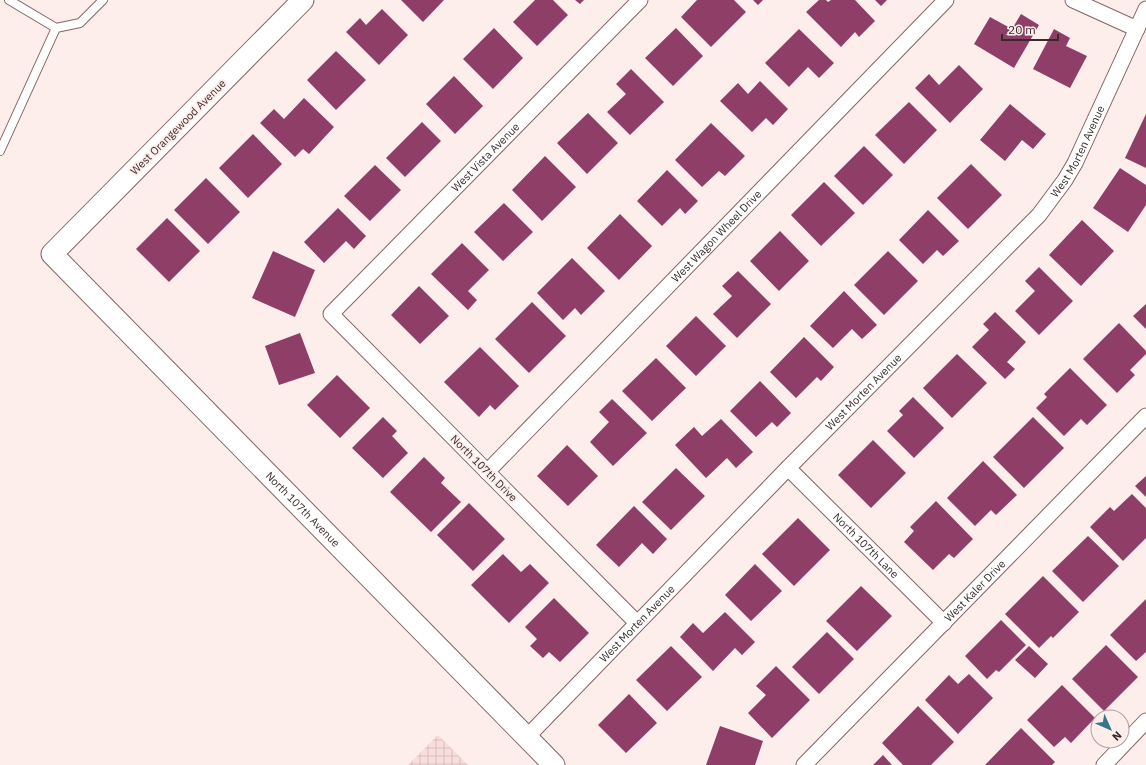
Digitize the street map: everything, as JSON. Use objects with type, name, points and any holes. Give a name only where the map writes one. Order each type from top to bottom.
[{"type":"street","name":"West Orangewood Avenue","points":[[52,254],[304,0]]},
{"type":"street","name":"West Vista Avenue","points":[[331,314],[640,0]]},
{"type":"street","name":"West Wagon Wheel Drive","points":[[487,472],[946,0]]},
{"type":"street","points":[[1073,0],[1137,29]]},
{"type":"street","name":"West Morten Avenue","points":[[527,737],[788,468],[1039,215],[1065,180],[1075,163],[1146,10]]},
{"type":"street","name":"North 107th Avenue","points":[[52,254],[554,765]]},
{"type":"street","name":"North 107th Drive","points":[[331,314],[637,622]]},
{"type":"street","name":"West Kaler Drive","points":[[804,765],[1146,416]]},
{"type":"street","name":"North 107th Lane","points":[[788,468],[944,623]]},
{"type":"street","points":[[1104,765],[1146,721]]},
{"type":"lane","points":[[9,0],[56,28],[80,23],[103,0]]},
{"type":"lane","points":[[0,151],[56,28]]},
{"type":"shaded area","points":[[438,735],[468,765],[408,765]]},
{"type":"building","points":[[401,0],[444,0],[423,22]]},
{"type":"building","points":[[535,0],[553,0],[568,15],[537,46],[513,22]]},
{"type":"building","points":[[575,0],[584,0],[580,4]]},
{"type":"building","points":[[697,0],[734,0],[746,12],[711,47],[681,17]]},
{"type":"building","points":[[753,0],[763,0],[758,5]]},
{"type":"building","points":[[819,0],[826,0],[828,2],[831,0],[855,0],[875,21],[859,37],[855,32],[841,47],[806,12]]},
{"type":"building","points":[[875,0],[887,0],[881,6]]},
{"type":"building","points":[[382,9],[408,35],[379,65],[346,32],[360,18],[366,25]]},
{"type":"building","points":[[1021,14],[1039,25],[1014,68],[974,44],[990,17],[1012,29]]},
{"type":"building","points":[[494,28],[523,58],[493,89],[463,59]]},
{"type":"building","points":[[676,28],[703,56],[673,86],[645,58]]},
{"type":"building","points":[[799,29],[834,63],[819,78],[808,67],[789,87],[765,63]]},
{"type":"building","points":[[1054,29],[1070,38],[1066,46],[1087,56],[1070,88],[1033,69]]},
{"type":"building","points":[[336,51],[366,80],[336,110],[307,80]]},
{"type":"building","points":[[959,65],[983,89],[950,123],[915,88],[929,74],[939,85]]},
{"type":"building","points":[[631,69],[664,102],[630,135],[607,112],[626,94],[616,84]]},
{"type":"building","points":[[454,76],[483,106],[455,134],[426,104]]},
{"type":"building","points":[[760,81],[788,109],[773,125],[766,118],[752,132],[720,101],[738,83],[748,94]]},
{"type":"building","points":[[304,98],[334,127],[309,154],[303,149],[295,157],[260,123],[274,109],[284,119]]},
{"type":"building","points":[[909,102],[937,130],[904,164],[875,135]]},
{"type":"building","points":[[1010,104],[1046,134],[1033,149],[1022,140],[1005,161],[980,140]]},
{"type":"building","points":[[588,113],[618,143],[587,174],[557,143]]},
{"type":"building","points":[[1146,114],[1146,168],[1125,158]]},
{"type":"building","points":[[422,122],[441,141],[405,177],[386,158]]},
{"type":"building","points":[[711,123],[745,156],[725,176],[719,171],[702,187],[675,160]]},
{"type":"building","points":[[253,134],[282,164],[248,198],[219,168]]},
{"type":"building","points":[[864,146],[893,175],[863,205],[834,176]]},
{"type":"building","points":[[545,156],[576,187],[542,221],[512,190]]},
{"type":"building","points":[[971,164],[1002,195],[968,229],[937,198]]},
{"type":"building","points":[[375,165],[401,190],[370,221],[344,196]]},
{"type":"building","points":[[1120,168],[1146,185],[1146,205],[1128,232],[1093,208]]},
{"type":"building","points":[[667,170],[698,201],[685,214],[680,208],[662,226],[637,201]]},
{"type":"building","points":[[206,178],[240,212],[208,244],[174,210]]},
{"type":"building","points":[[824,182],[855,213],[821,246],[791,215]]},
{"type":"building","points":[[504,203],[533,232],[503,261],[474,232]]},
{"type":"building","points":[[338,208],[366,236],[354,249],[346,241],[324,263],[304,242]]},
{"type":"building","points":[[928,210],[959,241],[943,256],[937,250],[923,264],[899,240]]},
{"type":"building","points":[[620,214],[652,246],[619,280],[587,248]]},
{"type":"building","points":[[167,218],[200,251],[169,282],[136,249]]},
{"type":"building","points":[[1082,220],[1114,251],[1081,286],[1049,255]]},
{"type":"building","points":[[780,231],[809,261],[779,291],[750,261]]},
{"type":"building","points":[[462,243],[489,270],[468,291],[477,300],[468,310],[431,274]]},
{"type":"building","points":[[273,251],[315,270],[295,317],[252,298]]},
{"type":"building","points":[[888,251],[918,281],[884,315],[854,285]]},
{"type":"building","points":[[572,258],[605,291],[581,315],[575,308],[563,320],[537,293]]},
{"type":"building","points":[[1039,267],[1073,301],[1039,335],[1015,311],[1035,291],[1025,281]]},
{"type":"building","points":[[738,271],[771,304],[737,338],[713,314],[732,296],[722,286]]},
{"type":"building","points":[[419,286],[449,316],[420,344],[391,315]]},
{"type":"building","points":[[844,291],[877,325],[862,339],[852,329],[833,348],[810,326]]},
{"type":"building","points":[[532,302],[566,336],[529,373],[495,339]]},
{"type":"building","points":[[1146,304],[1146,329],[1133,316]]},
{"type":"building","points":[[995,312],[1026,342],[1007,362],[1015,369],[1005,379],[972,347],[989,330],[983,324]]},
{"type":"building","points":[[696,316],[726,346],[696,376],[666,346]]},
{"type":"building","points":[[1119,323],[1146,351],[1146,354],[1130,370],[1135,375],[1117,393],[1083,359]]},
{"type":"building","points":[[300,333],[315,373],[279,385],[265,346]]},
{"type":"building","points":[[804,337],[834,367],[821,381],[817,377],[796,398],[770,372]]},
{"type":"building","points":[[480,347],[519,386],[495,410],[490,405],[479,417],[444,382]]},
{"type":"building","points":[[957,354],[987,383],[952,418],[923,388]]},
{"type":"building","points":[[656,358],[686,388],[652,421],[622,391]]},
{"type":"building","points":[[1070,368],[1107,405],[1087,425],[1081,419],[1064,436],[1036,408],[1047,397],[1044,394]]},
{"type":"building","points":[[337,375],[370,408],[340,438],[307,405]]},
{"type":"building","points":[[760,381],[791,413],[777,427],[772,422],[756,437],[730,411]]},
{"type":"building","points":[[913,397],[944,428],[914,458],[887,431],[903,415],[899,411]]},
{"type":"building","points":[[612,399],[647,433],[613,466],[590,442],[609,422],[599,412]]},
{"type":"building","points":[[383,417],[397,431],[392,436],[408,453],[383,478],[352,448]]},
{"type":"building","points":[[1033,417],[1064,448],[1024,488],[993,457]]},
{"type":"building","points":[[721,419],[753,452],[736,468],[727,458],[706,478],[675,445],[694,427],[702,436]]},
{"type":"building","points":[[873,440],[906,473],[871,508],[838,475]]},
{"type":"building","points":[[567,445],[598,476],[568,506],[537,476]]},
{"type":"building","points":[[424,457],[445,478],[441,483],[461,502],[431,532],[390,492]]},
{"type":"building","points":[[983,461],[1017,495],[996,515],[991,510],[975,526],[947,498]]},
{"type":"building","points":[[676,468],[705,496],[671,530],[642,502]]},
{"type":"building","points":[[1146,476],[1146,497],[1135,486]]},
{"type":"building","points":[[1132,494],[1146,508],[1146,538],[1123,561],[1090,527],[1110,507],[1114,511]]},
{"type":"building","points":[[936,501],[973,539],[954,558],[949,554],[933,570],[904,542],[914,531],[910,527]]},
{"type":"building","points":[[469,503],[505,539],[473,571],[437,535]]},
{"type":"building","points":[[634,506],[667,539],[653,554],[642,543],[619,567],[596,545]]},
{"type":"building","points":[[798,518],[830,550],[794,586],[762,554]]},
{"type":"building","points":[[1088,536],[1119,566],[1083,602],[1052,571]]},
{"type":"building","points":[[503,554],[521,572],[530,564],[549,583],[509,623],[471,585]]},
{"type":"building","points":[[755,564],[782,591],[751,621],[725,595]]},
{"type":"building","points":[[1043,576],[1079,612],[1053,638],[1051,636],[1039,648],[1005,614]]},
{"type":"building","points":[[861,586],[892,616],[857,651],[826,621]]},
{"type":"building","points":[[554,598],[589,633],[560,662],[549,652],[543,658],[530,646],[537,639],[525,627]]},
{"type":"building","points":[[1146,599],[1146,652],[1136,661],[1110,635]]},
{"type":"building","points":[[725,612],[755,642],[742,655],[735,648],[713,671],[680,637],[693,623],[703,633]]},
{"type":"building","points":[[1001,620],[1026,645],[999,672],[996,670],[987,679],[965,656]]},
{"type":"building","points":[[827,632],[854,659],[819,694],[792,667]]},
{"type":"building","points":[[1106,645],[1138,677],[1106,709],[1102,709],[1072,679]]},
{"type":"building","points":[[671,646],[702,677],[667,711],[636,680]]},
{"type":"building","points":[[1029,646],[1048,664],[1035,678],[1015,660]]},
{"type":"building","points":[[776,666],[810,700],[772,738],[748,713],[766,695],[756,686]]},
{"type":"building","points":[[969,674],[993,698],[958,734],[925,700],[949,675],[958,684]]},
{"type":"building","points":[[1062,685],[1090,713],[1090,723],[1071,743],[1065,737],[1054,747],[1027,720]]},
{"type":"building","points":[[629,694],[657,723],[626,753],[598,725]]},
{"type":"building","points":[[918,706],[954,742],[931,765],[903,765],[882,743]]},
{"type":"building","points":[[720,726],[763,741],[755,765],[706,765]]},
{"type":"building","points":[[1021,728],[1055,762],[1052,765],[985,765]]},
{"type":"building","points":[[883,755],[892,765],[873,765]]}]
